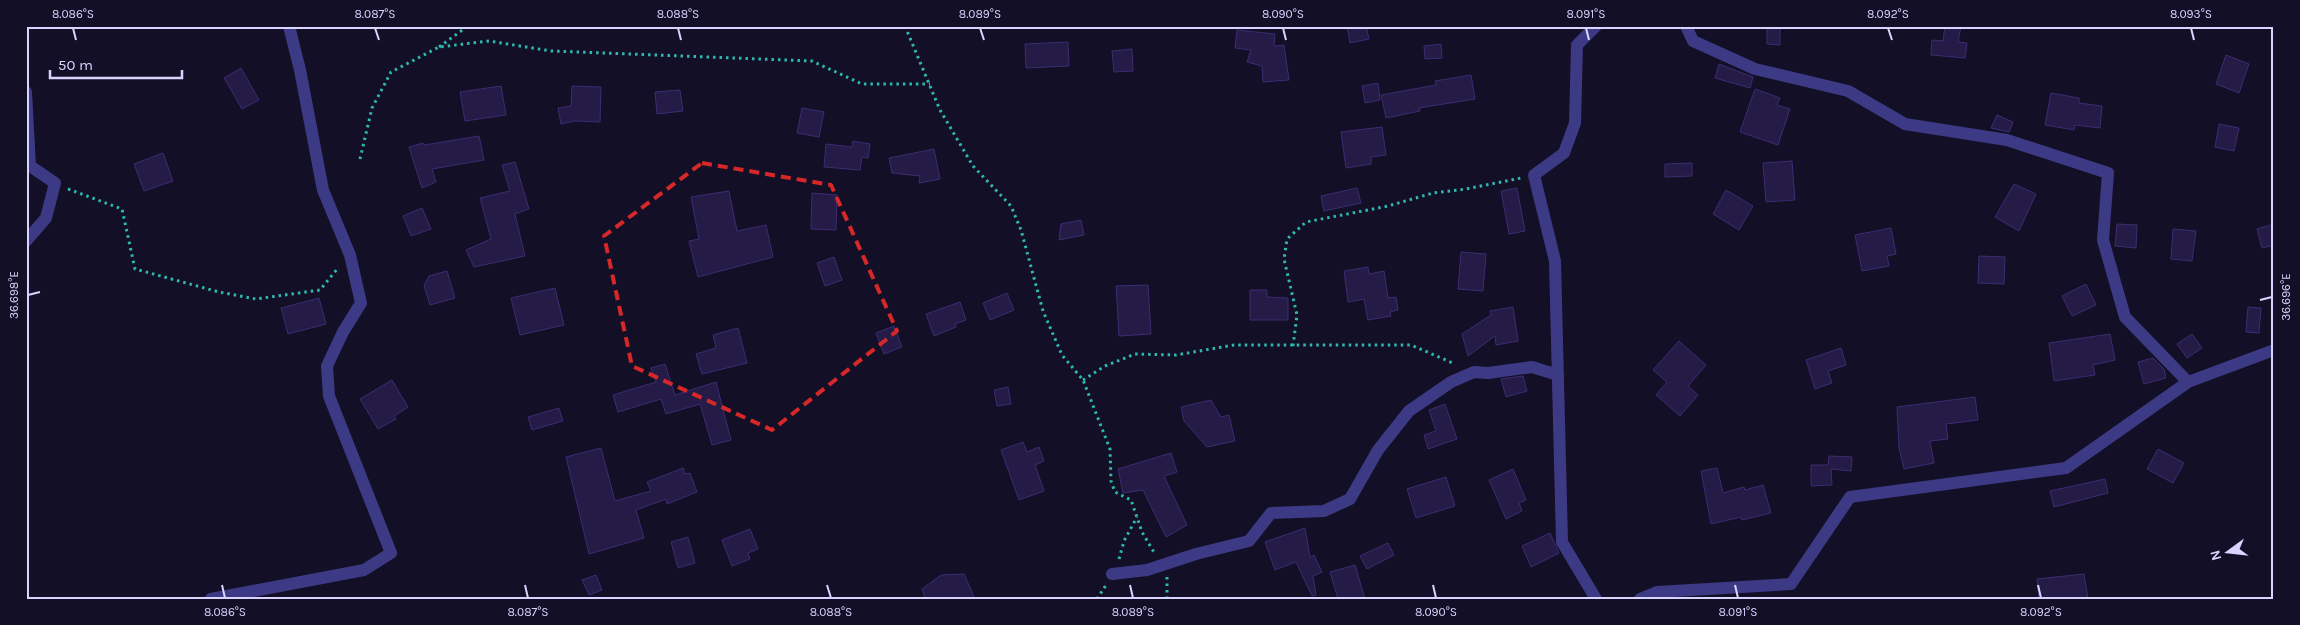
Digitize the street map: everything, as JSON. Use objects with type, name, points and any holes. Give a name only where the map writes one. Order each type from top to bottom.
[{"type":"street","points":[[211,599],[364,570],[392,553],[329,396],[327,366],[361,303],[350,254],[323,190],[300,70],[288,26]]},
{"type":"street","points":[[1596,26],[1577,45],[1575,123],[1564,153],[1534,175],[1555,262],[1562,542],[1596,599]]},
{"type":"street","points":[[1686,26],[1693,41],[1755,69],[1848,91],[1905,124],[2008,140],[2108,173],[2103,240],[2125,317],[2188,382]]},
{"type":"street","points":[[26,92],[30,166],[54,184],[46,218],[26,241]]},
{"type":"street","points":[[1640,599],[1657,592],[1791,584],[1850,497],[2066,468],[2188,382],[2274,350]]},
{"type":"street","points":[[1112,574],[1146,570],[1249,540],[1271,513],[1324,512],[1350,499],[1378,450],[1409,411],[1451,382],[1474,372],[1488,373],[1532,367],[1558,375]]},
{"type":"path","points":[[360,159],[372,108],[391,72],[439,47],[468,26]]},
{"type":"path","points":[[905,26],[940,110],[973,166],[1011,206],[1021,230],[1043,311],[1062,355],[1083,380],[1110,449],[1111,481],[1116,492],[1131,500],[1142,532],[1167,574],[1167,599]]},
{"type":"path","points":[[439,47],[489,41],[551,51],[812,61],[862,84],[930,84]]},
{"type":"path","points":[[1293,346],[1297,315],[1284,260],[1287,239],[1306,222],[1388,206],[1433,193],[1466,189],[1534,175]]},
{"type":"path","points":[[54,184],[122,209],[135,270],[219,292],[256,299],[320,290],[350,254]]},
{"type":"path","points":[[1083,380],[1105,366],[1135,354],[1176,355],[1234,345],[1411,345],[1474,372]]},
{"type":"highlighted area","points":[[702,163],[831,185],[897,331],[772,430],[632,366],[604,236]]},
{"type":"building","points":[[1347,26],[1366,26],[1369,39],[1350,43]]},
{"type":"building","points":[[1767,26],[1780,26],[1780,45],[1767,44]]},
{"type":"building","points":[[1945,26],[1961,26],[1958,42],[1967,43],[1965,58],[1931,55],[1932,40],[1943,41]]},
{"type":"building","points":[[1237,30],[1275,34],[1274,46],[1284,45],[1289,80],[1263,82],[1262,66],[1247,62],[1251,50],[1235,48]]},
{"type":"building","points":[[1068,42],[1069,66],[1026,68],[1025,44]]},
{"type":"building","points":[[1441,44],[1442,58],[1425,59],[1424,46]]},
{"type":"building","points":[[1132,49],[1133,71],[1114,72],[1112,51]]},
{"type":"building","points":[[2226,55],[2249,64],[2239,93],[2216,84]]},
{"type":"building","points":[[1719,64],[1753,77],[1750,88],[1715,78]]},
{"type":"building","points":[[241,68],[259,100],[242,109],[224,78]]},
{"type":"building","points":[[1471,75],[1475,99],[1419,108],[1420,111],[1386,118],[1381,95],[1436,85],[1435,81]]},
{"type":"building","points":[[1378,83],[1380,100],[1365,103],[1362,86]]},
{"type":"building","points":[[501,86],[506,115],[465,121],[460,92]]},
{"type":"building","points":[[572,86],[601,87],[600,122],[575,121],[561,124],[558,108],[571,106]]},
{"type":"building","points":[[1755,89],[1780,98],[1777,105],[1790,109],[1778,145],[1740,132]]},
{"type":"building","points":[[680,90],[683,111],[657,114],[655,92]]},
{"type":"building","points":[[2051,93],[2079,98],[2079,103],[2102,106],[2100,128],[2075,125],[2074,130],[2045,125]]},
{"type":"building","points":[[802,108],[824,112],[819,137],[797,133]]},
{"type":"building","points":[[1997,115],[2013,122],[2009,132],[1991,128]]},
{"type":"building","points":[[2219,124],[2239,128],[2234,151],[2215,147]]},
{"type":"building","points":[[1382,127],[1386,155],[1371,157],[1371,164],[1346,168],[1341,132]]},
{"type":"building","points":[[479,136],[484,160],[432,169],[436,182],[422,188],[409,147],[423,143],[424,145]]},
{"type":"building","points":[[853,141],[870,144],[868,158],[862,157],[860,170],[824,167],[826,144],[852,147]]},
{"type":"building","points":[[934,149],[940,179],[919,183],[920,176],[892,173],[889,158]]},
{"type":"building","points":[[163,153],[173,181],[144,191],[134,164]]},
{"type":"building","points":[[1792,161],[1795,200],[1766,202],[1763,163]]},
{"type":"building","points":[[515,162],[529,209],[515,214],[525,256],[474,267],[466,250],[491,239],[480,198],[510,191],[502,165]]},
{"type":"building","points":[[1692,163],[1692,176],[1665,177],[1665,164]]},
{"type":"building","points":[[2014,184],[2036,194],[2019,231],[1995,217]]},
{"type":"building","points":[[1357,188],[1361,203],[1324,211],[1321,196]]},
{"type":"building","points":[[1517,188],[1525,231],[1509,234],[1501,191]]},
{"type":"building","points":[[1726,190],[1753,206],[1739,230],[1713,214]]},
{"type":"building","points":[[729,191],[737,231],[766,225],[773,257],[698,277],[689,241],[699,239],[691,197]]},
{"type":"building","points":[[812,193],[837,195],[836,230],[811,229]]},
{"type":"building","points":[[422,208],[431,229],[411,236],[403,216]]},
{"type":"building","points":[[1081,220],[1084,235],[1059,240],[1061,224]]},
{"type":"building","points":[[2117,224],[2137,225],[2136,248],[2115,246]]},
{"type":"building","points":[[2274,224],[2274,245],[2262,248],[2257,229]]},
{"type":"building","points":[[1891,228],[1896,254],[1887,256],[1889,266],[1862,271],[1855,235]]},
{"type":"building","points":[[2173,229],[2196,231],[2192,261],[2171,259]]},
{"type":"building","points":[[1461,252],[1486,254],[1483,291],[1458,289]]},
{"type":"building","points":[[1979,256],[2005,257],[2004,284],[1978,283]]},
{"type":"building","points":[[834,257],[842,280],[825,286],[817,263]]},
{"type":"building","points":[[1368,267],[1369,274],[1384,271],[1388,298],[1396,297],[1398,310],[1390,312],[1391,316],[1368,320],[1364,299],[1348,302],[1344,271]]},
{"type":"building","points":[[447,271],[455,298],[430,305],[424,286],[429,276]]},
{"type":"building","points":[[2086,284],[2096,305],[2072,316],[2062,296]]},
{"type":"building","points":[[1148,285],[1151,334],[1119,336],[1116,286]]},
{"type":"building","points":[[555,288],[564,325],[520,335],[511,298]]},
{"type":"building","points":[[1250,290],[1267,290],[1267,297],[1288,298],[1288,320],[1250,320]]},
{"type":"building","points":[[1007,293],[1014,310],[990,320],[983,303]]},
{"type":"building","points":[[319,298],[326,324],[288,334],[281,308]]},
{"type":"building","points":[[960,302],[966,320],[955,324],[956,327],[934,336],[926,314]]},
{"type":"building","points":[[1513,307],[1518,341],[1496,345],[1495,336],[1468,356],[1462,334],[1491,315],[1490,311]]},
{"type":"building","points":[[2248,307],[2261,308],[2259,333],[2246,332]]},
{"type":"building","points":[[894,326],[902,347],[884,354],[876,333]]},
{"type":"building","points":[[738,328],[747,363],[702,374],[696,354],[716,348],[713,335]]},
{"type":"building","points":[[2110,334],[2115,360],[2093,365],[2095,375],[2054,381],[2049,343]]},
{"type":"building","points":[[2192,334],[2202,348],[2187,358],[2177,344]]},
{"type":"building","points":[[1679,341],[1706,365],[1688,386],[1698,395],[1680,416],[1656,395],[1667,382],[1653,370]]},
{"type":"building","points":[[1841,348],[1846,365],[1828,371],[1832,383],[1815,389],[1806,360]]},
{"type":"building","points":[[2153,358],[2164,369],[2166,378],[2144,384],[2138,362]]},
{"type":"building","points":[[665,364],[675,395],[716,382],[731,440],[712,445],[700,404],[666,414],[661,399],[618,412],[613,395],[656,382],[651,368]]},
{"type":"building","points":[[1523,376],[1527,391],[1506,397],[1501,379]]},
{"type":"building","points":[[392,380],[408,407],[394,416],[396,419],[378,429],[360,399]]},
{"type":"building","points":[[1008,387],[1011,404],[997,406],[994,390]]},
{"type":"building","points":[[1975,397],[1978,420],[1946,424],[1948,439],[1930,441],[1934,463],[1904,469],[1899,448],[1897,407]]},
{"type":"building","points":[[1211,400],[1221,417],[1229,415],[1235,441],[1207,447],[1184,421],[1181,407]]},
{"type":"building","points":[[1445,404],[1457,439],[1428,449],[1424,435],[1436,431],[1429,410]]},
{"type":"building","points":[[559,408],[563,421],[532,430],[528,417]]},
{"type":"building","points":[[1023,442],[1027,452],[1039,447],[1044,461],[1035,465],[1044,491],[1019,500],[1001,450]]},
{"type":"building","points":[[601,448],[615,501],[651,491],[647,482],[683,468],[685,474],[690,473],[697,492],[667,504],[666,499],[636,510],[644,538],[589,554],[566,457]]},
{"type":"building","points":[[2158,449],[2184,463],[2173,483],[2147,469]]},
{"type":"building","points":[[1171,453],[1177,472],[1164,476],[1187,525],[1166,537],[1143,490],[1123,493],[1118,469]]},
{"type":"building","points":[[1829,456],[1852,457],[1851,471],[1831,469],[1832,485],[1811,486],[1811,465],[1828,465]]},
{"type":"building","points":[[1717,468],[1723,493],[1744,487],[1745,490],[1763,485],[1771,513],[1742,520],[1741,517],[1711,524],[1701,471]]},
{"type":"building","points":[[1513,469],[1526,500],[1519,503],[1522,511],[1506,519],[1489,480]]},
{"type":"building","points":[[1446,477],[1455,506],[1416,518],[1407,489]]},
{"type":"building","points":[[2105,479],[2108,493],[2054,507],[2050,491]]},
{"type":"building","points":[[1305,528],[1310,557],[1314,555],[1322,572],[1313,576],[1316,595],[1312,596],[1296,562],[1275,570],[1265,542]]},
{"type":"building","points":[[750,529],[758,549],[748,553],[750,559],[732,566],[722,540]]},
{"type":"building","points":[[1550,533],[1559,553],[1531,567],[1522,546]]},
{"type":"building","points":[[688,537],[695,563],[678,568],[671,542]]},
{"type":"building","points":[[1388,543],[1394,555],[1367,569],[1360,556]]},
{"type":"building","points":[[1355,565],[1365,599],[1338,599],[1330,572]]},
{"type":"building","points":[[964,574],[975,599],[925,599],[922,589],[941,575]]},
{"type":"building","points":[[2084,574],[2088,599],[2039,599],[2037,579]]},
{"type":"building","points":[[596,575],[602,590],[589,595],[582,580]]}]
